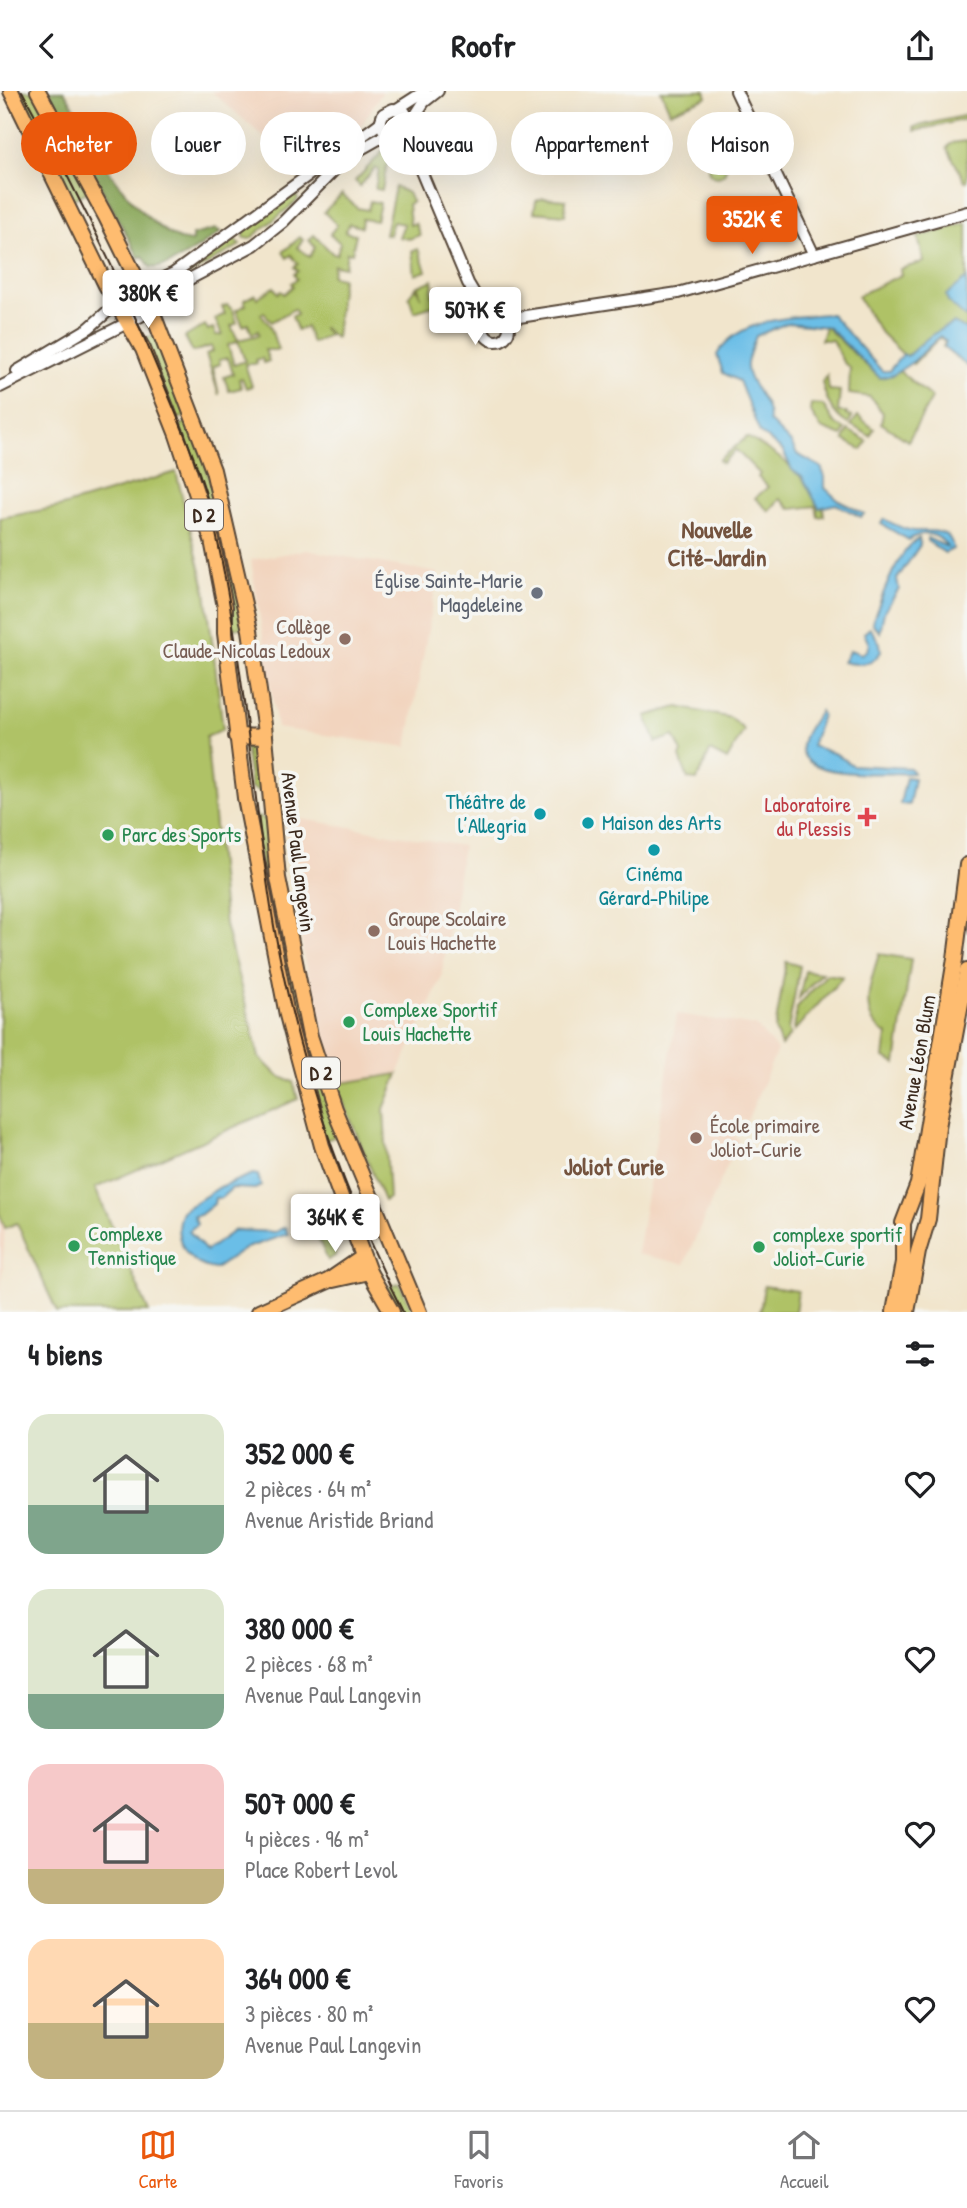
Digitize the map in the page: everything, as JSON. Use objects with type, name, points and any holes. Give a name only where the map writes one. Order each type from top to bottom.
[{"type":"main road","name":"Avenue Paul Langevin","points":[[10,91],[126,322],[143,349],[177,435],[212,540],[225,607],[225,633],[245,798],[290,1028],[321,1146],[369,1272],[392,1312]]},
{"type":"main road","name":"Avenue Paul Langevin","points":[[38,91],[150,306],[213,470],[232,539],[250,630],[265,737],[284,920],[322,1077],[419,1312]]},
{"type":"main road","points":[[236,736],[265,737]]},
{"type":"main road","points":[[245,798],[270,804]]},
{"type":"main road","name":"Avenue Léon Blum","points":[[894,1312],[904,1241],[903,1223],[918,1184],[962,925],[967,865]]},
{"type":"main road","name":"Avenue Léon Blum","points":[[907,1312],[967,971]]},
{"type":"main road","points":[[909,1206],[927,1210]]},
{"type":"main road","points":[[904,1241],[921,1244]]},
{"type":"main road","points":[[259,1312],[328,1280],[363,1257]]},
{"type":"main road","points":[[328,1280],[369,1272]]},
{"type":"street","points":[[386,112],[397,109],[425,91]]},
{"type":"street","points":[[417,112],[424,101],[438,91]]},
{"type":"street","points":[[736,91],[814,255]]},
{"type":"street","points":[[397,109],[405,112]]},
{"type":"street","points":[[2,384],[89,328],[126,295],[174,273],[379,124]]},
{"type":"street","points":[[2,384],[141,316],[180,284],[254,245],[283,222],[347,157],[379,139]]},
{"type":"street","points":[[425,175],[468,283],[488,317],[484,331],[496,340],[508,333],[506,319]]},
{"type":"street","points":[[488,317],[499,315],[506,319],[678,293],[967,212]]},
{"type":"shaded area","points":[[211,91],[383,91],[365,119],[365,112],[260,112],[260,134],[246,122],[246,112],[235,112]]},
{"type":"shaded area","name":"Collège Claude-Nicolas Ledoux","points":[[306,550],[438,573],[407,747],[277,728],[251,560]]},
{"type":"shaded area","name":"Groupe Scolaire Louis Hachette","points":[[284,816],[463,846],[441,978],[398,1074],[336,1084],[304,959]]},
{"type":"shaded area","name":"École primaire Joliot-Curie","points":[[677,1014],[756,1026],[777,1050],[747,1121],[741,1119],[734,1137],[739,1139],[684,1264],[637,1254]]},
{"type":"shaded area","points":[[0,1216],[5,1228],[0,1312]]},
{"type":"green space","points":[[15,91],[34,91],[46,112],[26,112]]},
{"type":"green space","points":[[49,91],[64,91],[77,112],[60,112]]},
{"type":"green space","points":[[661,91],[705,91],[707,97],[670,112]]},
{"type":"green space","points":[[967,115],[967,119],[915,131],[914,127]]},
{"type":"green space","points":[[967,141],[965,181],[947,148],[951,143]]},
{"type":"green space","points":[[379,155],[379,170],[375,168],[360,186],[355,181],[361,175],[365,175],[365,170]]},
{"type":"green space","points":[[379,170],[379,175],[385,175],[382,190],[375,189]]},
{"type":"green space","points":[[57,175],[80,175],[89,191],[70,201]]},
{"type":"green space","points":[[94,175],[113,175],[144,214],[176,237],[192,242],[192,235],[216,229],[221,232],[185,255],[157,268],[150,267],[143,256],[139,258]]},
{"type":"green space","points":[[395,187],[408,193],[412,202],[408,204],[410,225],[415,223],[420,235],[409,239],[399,237],[404,224],[393,222],[389,235],[385,234]]},
{"type":"green space","points":[[293,191],[298,199],[296,202],[250,239],[244,238],[244,230]]},
{"type":"green space","points":[[342,194],[357,208],[368,210],[370,201],[380,203],[376,221],[362,219],[361,227],[349,224],[345,232],[356,234],[352,253],[347,252],[345,267],[334,265],[332,276],[342,278],[336,338],[322,327],[329,335],[312,343],[306,327],[297,330],[292,316],[297,314],[294,309],[271,322],[264,312],[261,314],[270,326],[278,350],[265,350],[269,361],[264,363],[262,358],[256,360],[257,364],[245,364],[252,386],[246,388],[242,378],[239,379],[241,388],[229,391],[224,377],[233,374],[228,358],[219,360],[220,364],[213,367],[219,395],[206,354],[213,351],[211,346],[193,352],[185,337],[205,325],[208,330],[213,328],[216,335],[222,335],[215,319],[225,314],[222,307],[227,305],[233,310],[237,323],[231,326],[238,340],[259,335],[258,331],[252,334],[248,324],[243,326],[236,310],[246,305],[244,300],[255,294],[257,298],[274,287],[278,293],[281,291],[284,294],[293,286],[291,283],[297,279],[294,274],[298,271],[294,267],[298,264],[291,255],[287,258],[283,252],[300,237],[303,240],[297,247],[310,257],[315,247],[309,240],[314,235],[333,254],[337,254],[340,243],[330,234],[337,225],[324,212]],"holes":[[[238,341],[245,361],[234,365],[228,345]]]},
{"type":"green space","points":[[543,198],[566,200],[565,215],[534,212],[536,201]]},
{"type":"green space","points":[[967,223],[967,366],[943,347],[945,342],[940,337],[913,364],[881,333],[857,296],[901,275],[900,269],[924,262],[918,237]]},
{"type":"green space","points":[[232,237],[240,245],[170,286],[168,282]]},
{"type":"green space","points":[[418,249],[426,271],[415,275],[412,251]]},
{"type":"green space","points":[[433,280],[432,294],[436,305],[414,312],[409,296],[416,287],[421,297],[418,286]]},
{"type":"green space","points":[[825,326],[880,378],[899,371],[932,398],[908,441],[881,423],[883,413],[870,397],[849,394],[850,368],[843,362],[832,340],[821,340]]},
{"type":"green space","points":[[155,334],[188,415],[174,421],[140,340]]},
{"type":"green space","points":[[827,375],[829,390],[840,391],[838,412],[847,412],[846,415],[852,417],[848,424],[838,416],[828,400],[822,382]]},
{"type":"green space","points":[[811,404],[823,405],[835,424],[845,429],[842,436],[821,428],[810,411]]},
{"type":"green space","points":[[858,416],[874,429],[870,436],[851,425]]},
{"type":"green space","points":[[190,421],[204,459],[247,627],[227,629],[228,604],[176,427]]},
{"type":"green space","points":[[848,430],[867,441],[862,450],[844,440]]},
{"type":"green space","points":[[747,437],[799,474],[819,508],[823,507],[824,516],[818,517],[816,506],[791,509],[780,499],[769,511],[755,498],[768,487],[758,477],[760,474],[736,450],[722,463],[719,460]]},
{"type":"green space","name":"Parc des Sports","points":[[176,472],[206,592],[223,729],[206,737],[225,925],[259,1057],[278,1076],[293,1082],[298,1099],[95,1188],[149,1312],[57,1312],[17,1223],[5,1228],[0,1215],[0,518],[59,507]]},
{"type":"green space","points":[[678,707],[731,718],[744,730],[727,760],[710,751],[697,780],[688,779],[680,757],[682,752],[674,736],[656,742],[646,716]]},
{"type":"green space","points":[[250,743],[259,744],[261,792],[251,788],[245,746]]},
{"type":"green space","points":[[252,816],[269,819],[272,853],[342,1134],[323,1141],[287,1003]]},
{"type":"green space","points":[[879,954],[911,959],[896,1064],[884,1058],[887,1034],[877,1027],[869,1009],[870,987]]},
{"type":"green space","points":[[786,962],[800,966],[788,1030],[790,1035],[781,1046],[775,1030]]},
{"type":"green space","points":[[805,971],[822,973],[799,998]]},
{"type":"green space","points":[[827,974],[843,977],[794,1031],[797,1007]]},
{"type":"green space","points":[[398,1074],[384,1109],[389,1198],[384,1201],[336,1084]]},
{"type":"green space","points":[[332,1226],[337,1241],[335,1256],[328,1260],[314,1229],[319,1231]]},
{"type":"green space","points":[[399,1283],[414,1312],[397,1312],[385,1289]]},
{"type":"green space","points":[[764,1286],[798,1291],[795,1312],[760,1312]]},
{"type":"water","points":[[967,278],[965,317],[948,302],[946,295]]},
{"type":"water","points":[[831,314],[882,371],[889,371],[903,354],[907,356],[947,326],[954,323],[967,330],[967,366],[944,348],[946,341],[940,336],[914,361],[893,375],[880,378],[828,327],[787,323],[756,336],[747,371],[766,405],[769,421],[791,443],[797,454],[821,467],[825,488],[838,500],[864,514],[861,517],[836,504],[819,508],[802,477],[792,470],[783,451],[760,433],[739,381],[723,373],[717,355],[726,343],[752,327],[784,318]]},
{"type":"water","points":[[884,519],[908,530],[945,534],[952,542],[953,549],[945,553],[927,541],[927,538],[947,547],[935,536],[925,534],[909,540],[881,524]]},
{"type":"water","points":[[919,538],[920,545],[897,579],[899,589],[884,612],[880,632],[872,623],[885,589],[904,553]]},
{"type":"water","points":[[870,628],[880,643],[881,652],[873,660],[864,663],[843,662],[850,650],[861,654],[867,650],[869,644],[864,633]]},
{"type":"water","points":[[820,711],[822,715],[812,746],[836,754],[852,765],[910,768],[913,773],[850,773],[818,766],[807,760],[802,750],[803,740]]},
{"type":"water","points":[[906,777],[914,778],[909,805],[900,804]]},
{"type":"water","points":[[253,1174],[258,1175],[261,1186],[255,1189],[232,1188],[221,1198],[215,1198],[214,1204],[200,1215],[193,1216],[197,1224],[189,1231],[206,1251],[235,1230],[275,1232],[285,1227],[288,1234],[246,1248],[215,1269],[196,1262],[189,1256],[180,1240],[179,1221],[182,1211],[220,1187]]},
{"type":"tram line","points":[[22,91],[114,271],[163,382],[202,482],[212,516],[232,618],[266,875],[295,1025],[341,1172],[403,1312]]},
{"type":"place","name":"Église Sainte-Marie Magdeleine","points":[[537,593]]},
{"type":"place","name":"Collège Claude-Nicolas Ledoux","points":[[345,639]]},
{"type":"place","name":"Théâtre de l’Allegria","points":[[540,814]]},
{"type":"place","name":"Laboratoire du Plessis","points":[[867,817]]},
{"type":"place","name":"Maison des Arts","points":[[588,823]]},
{"type":"place","name":"Parc des Sports","points":[[108,835]]},
{"type":"place","name":"Cinéma Gérard-Philipe","points":[[654,850]]},
{"type":"place","name":"Groupe Scolaire Louis Hachette","points":[[374,931]]},
{"type":"place","name":"Complexe Sportif Louis Hachette","points":[[349,1022]]},
{"type":"place","name":"École primaire Joliot-Curie","points":[[696,1138]]},
{"type":"place","name":"Complexe Tennistique","points":[[74,1246]]},
{"type":"place","name":"complexe sportif Joliot-Curie","points":[[759,1247]]},
{"type":"district","name":"Nouvelle Cité-Jardin","points":[[717,544]]},
{"type":"district","name":"Joliot Curie","points":[[614,1167]]}]
